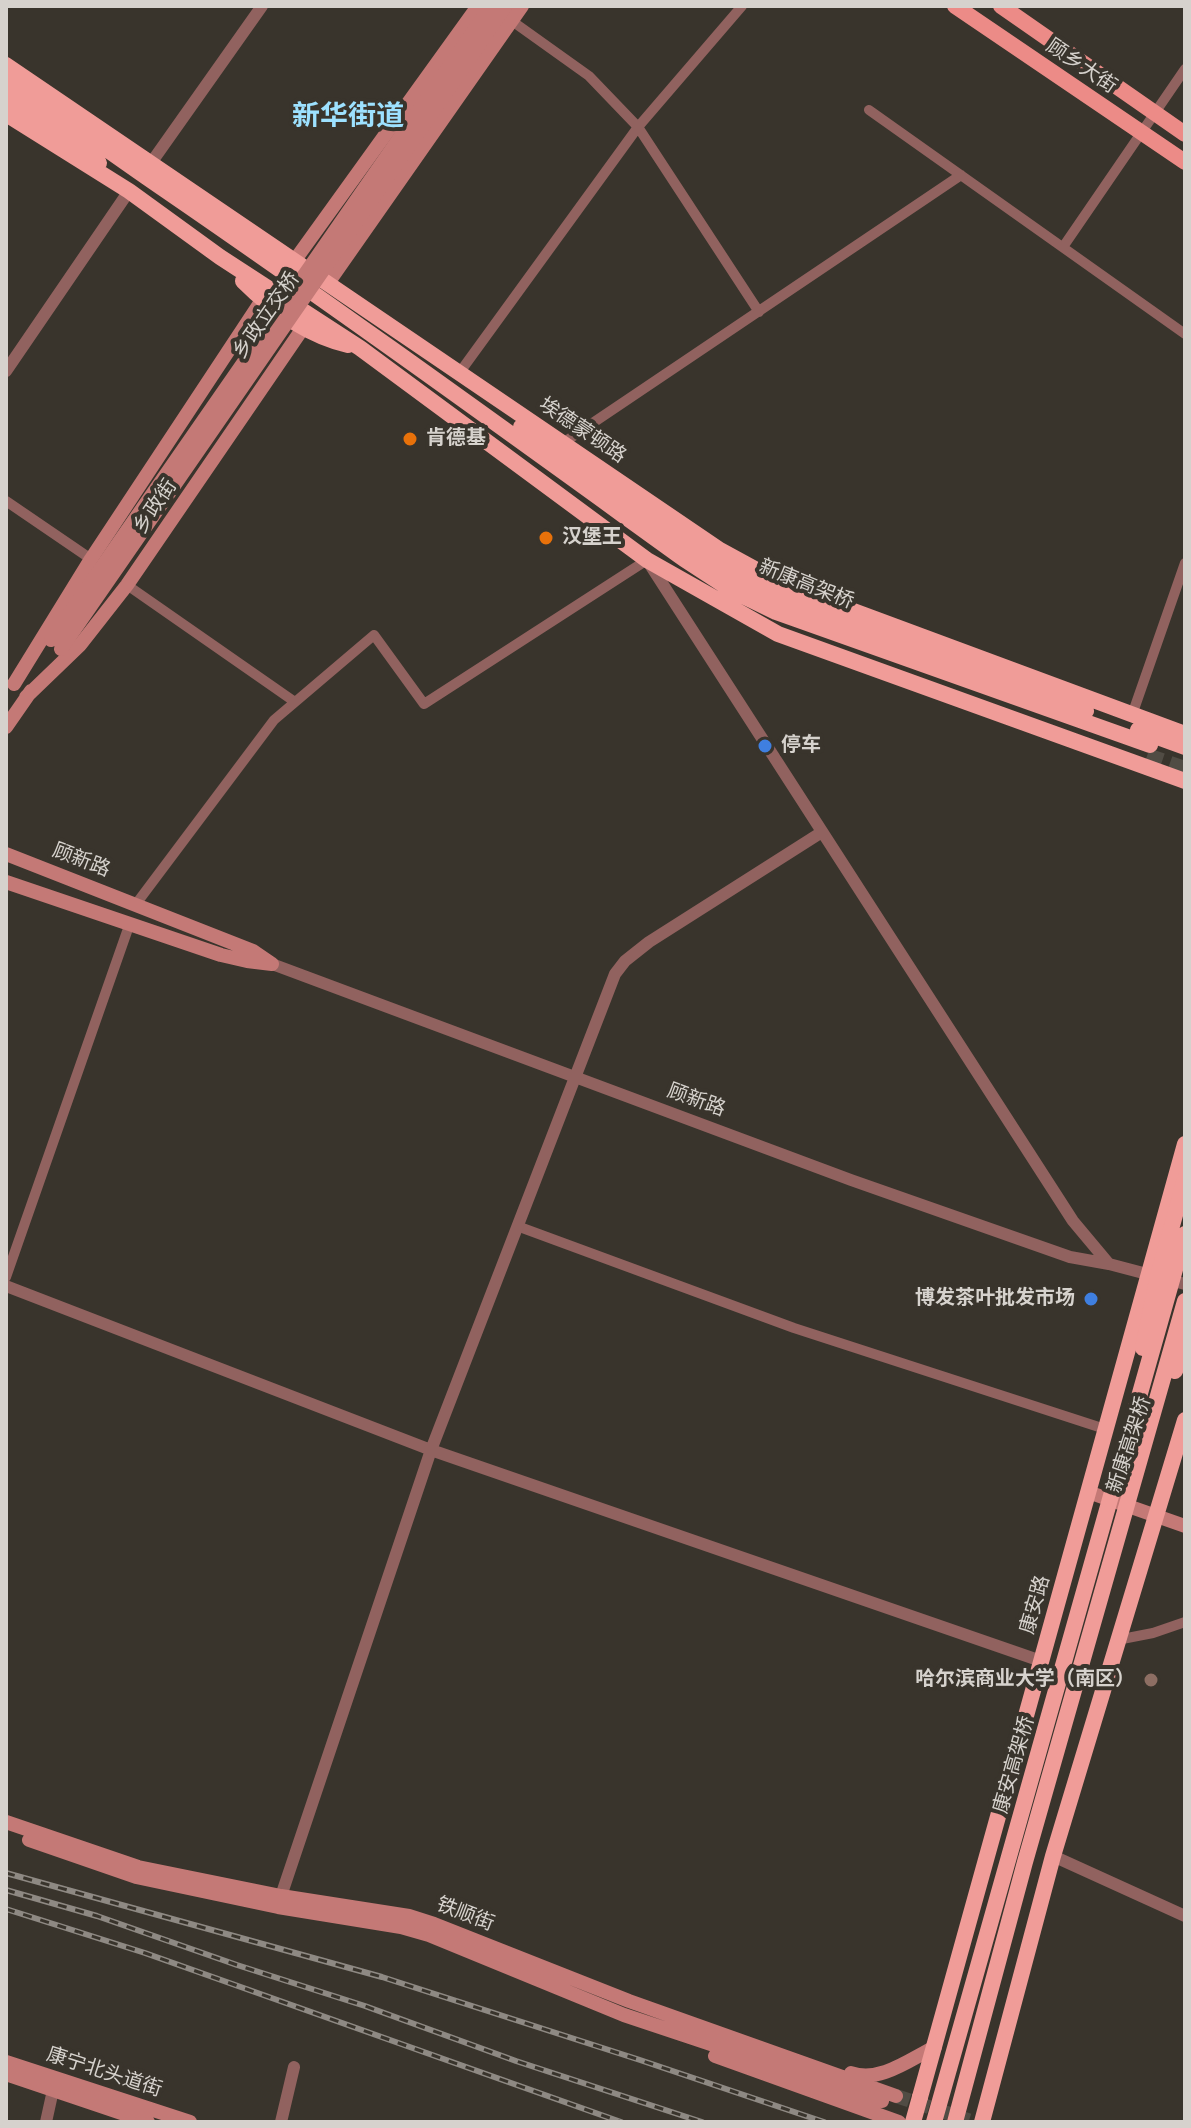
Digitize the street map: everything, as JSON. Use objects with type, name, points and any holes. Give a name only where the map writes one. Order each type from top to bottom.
[{"type":"highway","points":[[6,65],[88,119],[144,167],[323,289],[457,375]]},
{"type":"highway","points":[[6,80],[56,120],[73,140],[129,191]]},
{"type":"highway","points":[[6,97],[144,167],[295,260],[323,289],[684,559],[733,591],[776,612],[1148,750],[737,610]]},
{"type":"highway","points":[[6,114],[129,191],[220,257],[360,348],[647,560],[778,634],[1185,781]]},
{"type":"highway","points":[[220,257],[262,300],[303,328],[327,340],[360,348]]},
{"type":"highway","name":"埃德蒙顿路","points":[[457,375],[720,550],[786,586],[1185,734]]},
{"type":"highway","name":"新康高架桥","points":[[457,375],[670,534],[746,583],[785,601],[1185,747]]},
{"type":"highway","name":"康安路","points":[[913,2122],[1185,1144]]},
{"type":"highway","points":[[1104,1556],[1111,1468],[1185,1179]]},
{"type":"highway","name":"康安高架桥","points":[[955,2122],[1025,1862],[1185,1234]]},
{"type":"highway","name":"康安高架桥","points":[[934,2122],[1104,1556],[1185,1301]]},
{"type":"highway","name":"新康高架桥","points":[[1104,1556],[1144,1473],[1185,1344]]},
{"type":"highway","points":[[982,2122],[1053,1856],[1185,1420]]},
{"type":"main road","points":[[295,260],[478,6]]},
{"type":"main road","name":"乡政立交桥","points":[[56,644],[491,6]]},
{"type":"main road","name":"乡政立交桥","points":[[56,644],[506,6]]},
{"type":"main road","points":[[323,289],[522,6]]},
{"type":"main road","name":"顾乡大街","points":[[955,6],[1185,162]]},
{"type":"main road","name":"顾乡大街","points":[[1002,6],[1185,134]]},
{"type":"main road","name":"乡政街","points":[[10,689],[91,559],[262,300]]},
{"type":"main road","name":"乡政街","points":[[26,697],[80,645],[127,585],[303,328]]},
{"type":"main road","name":"乡政街","points":[[10,689],[56,644]]},
{"type":"main road","name":"乡政街","points":[[6,727],[56,644]]},
{"type":"main road","name":"顾新路","points":[[6,854],[253,951],[272,964]]},
{"type":"main road","name":"顾新路","points":[[6,882],[221,955],[272,964]]},
{"type":"main road","points":[[1088,1492],[1185,1526]]},
{"type":"main road","name":"铁顺街","points":[[6,1822],[138,1867],[281,1896],[409,1916],[626,2008]]},
{"type":"main road","name":"铁顺街","points":[[6,1832],[136,1877],[278,1907],[401,1927],[429,1935],[626,2008],[895,2101]]},
{"type":"main road","points":[[626,2008],[653,2004],[861,2076],[879,2075],[935,2047]]},
{"type":"main road","points":[[626,2008],[646,2031],[899,2122]]},
{"type":"main road","name":"康宁北头道街","points":[[6,2062],[148,2122]]},
{"type":"main road","name":"康宁北头道街","points":[[6,2074],[54,2084],[190,2122]]},
{"type":"street","points":[[144,167],[262,6]]},
{"type":"street","points":[[457,375],[638,127],[742,6]]},
{"type":"street","points":[[512,21],[589,76],[638,127],[759,312]]},
{"type":"street","points":[[1063,247],[1185,69]]},
{"type":"street","points":[[869,110],[1185,334]]},
{"type":"street","points":[[563,443],[961,175]]},
{"type":"street","points":[[6,371],[129,191]]},
{"type":"street","points":[[6,501],[91,559]]},
{"type":"street","points":[[136,904],[274,720],[374,635],[424,704],[647,560],[1073,1221],[1109,1264]]},
{"type":"street","points":[[1132,715],[1185,563]]},
{"type":"street","points":[[127,585],[295,702]]},
{"type":"street","points":[[281,1896],[431,1450],[615,974],[625,961],[649,942],[822,832]]},
{"type":"street","points":[[6,1277],[130,923]]},
{"type":"street","name":"顾新路","points":[[272,964],[851,1180],[1070,1257],[1149,1273],[1185,1284]]},
{"type":"street","points":[[517,1226],[794,1328],[1105,1429]]},
{"type":"street","points":[[6,1286],[431,1450],[1041,1661]]},
{"type":"street","points":[[1117,1640],[1153,1633],[1185,1622]]},
{"type":"street","points":[[1053,1856],[1185,1916]]},
{"type":"street","points":[[281,2122],[294,2067]]},
{"type":"street","points":[[46,2122],[54,2084]]},
{"type":"tunnel","points":[[1147,756],[1185,769]]},
{"type":"tunnel","points":[[896,2096],[974,2122]]},
{"type":"railway","points":[[6,1873],[382,1977],[824,2122]]},
{"type":"railway","points":[[6,1890],[97,1916],[702,2122]]},
{"type":"railway","points":[[6,1909],[145,1953],[621,2122]]},
{"type":"place","name":"肯德基","points":[[410,439]]},
{"type":"place","name":"汉堡王","points":[[546,538]]},
{"type":"place","name":"停车","points":[[765,746]]},
{"type":"place","name":"博发茶叶批发市场","points":[[1091,1299]]},
{"type":"place","name":"哈尔滨商业大学（南区）","points":[[1151,1680]]},
{"type":"district","name":"新华街道","points":[[348,118]]}]
